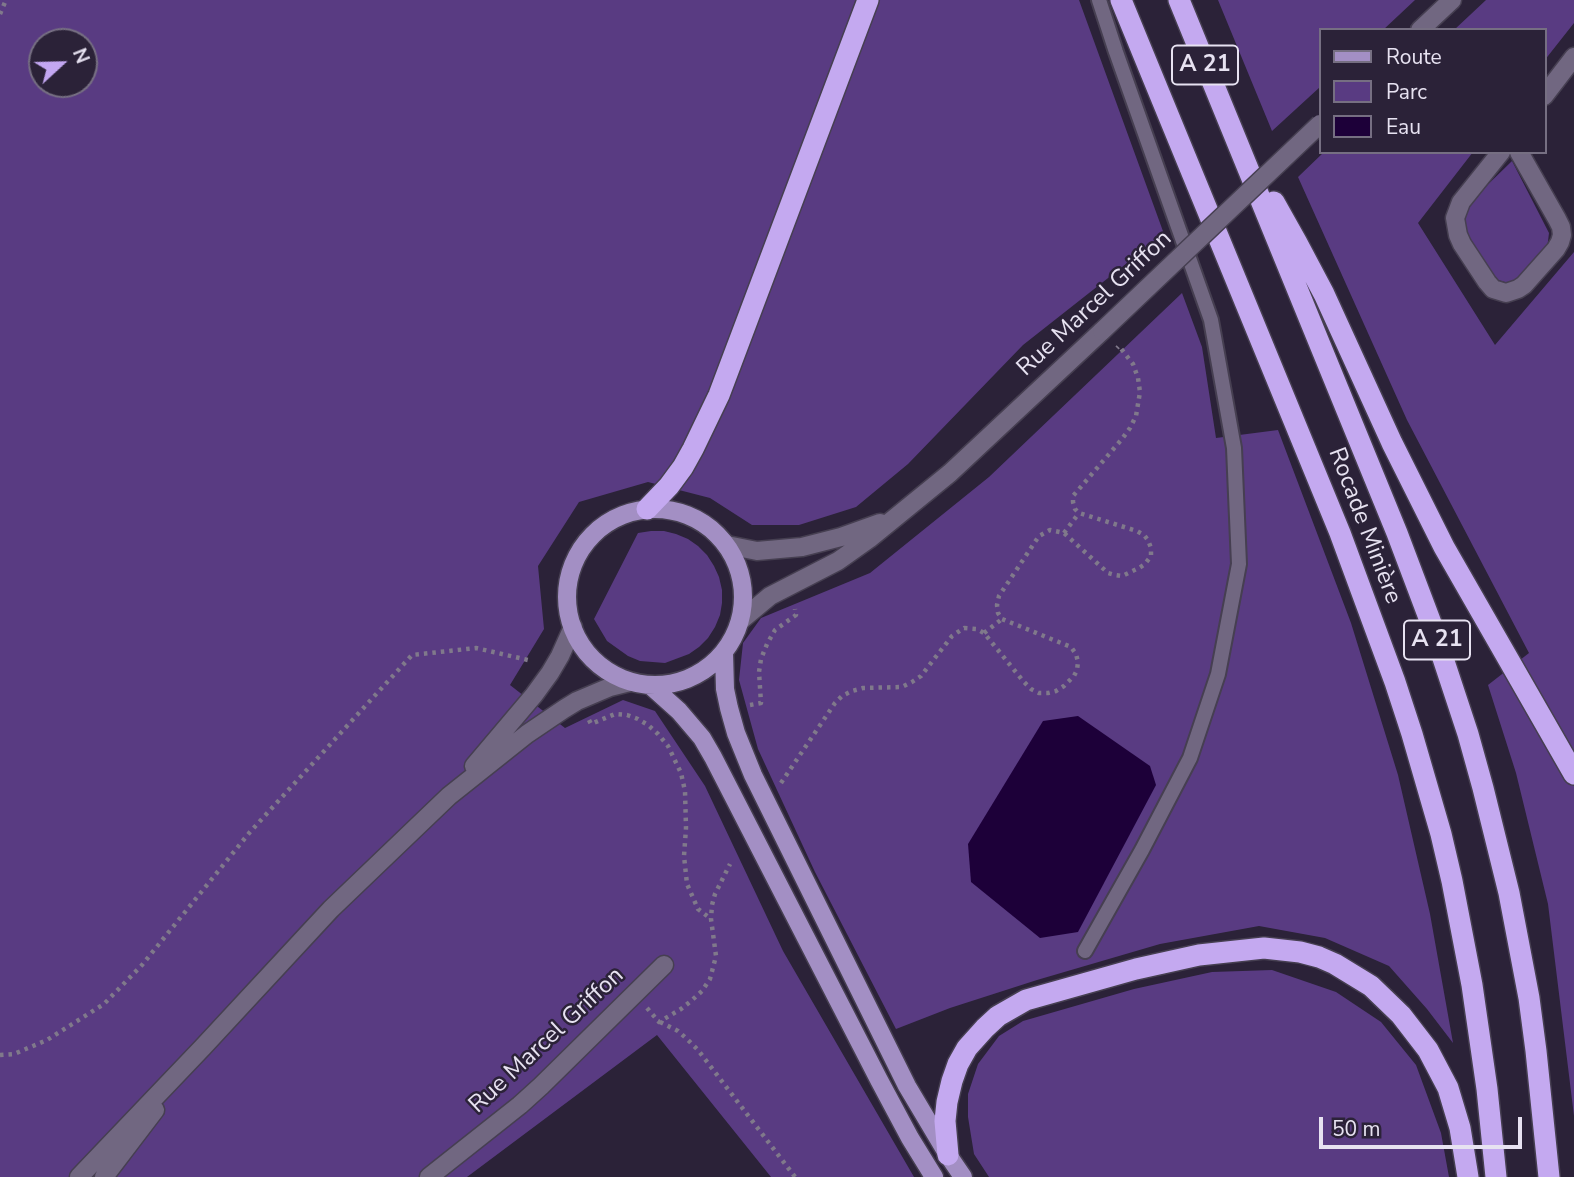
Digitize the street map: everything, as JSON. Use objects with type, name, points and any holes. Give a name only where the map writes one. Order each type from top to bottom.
[{"type":"highway","points":[[647,509],[683,467],[719,395],[868,0]]},
{"type":"highway","name":"Rocade Minière","points":[[1121,0],[1335,521],[1399,695],[1441,834],[1452,881],[1480,1035],[1496,1177]]},
{"type":"highway","name":"Rocade Minière","points":[[1179,0],[1397,533],[1434,631],[1468,734],[1508,893],[1529,998],[1549,1177]]},
{"type":"highway","points":[[1232,130],[1310,268],[1444,547],[1574,774]]},
{"type":"highway","points":[[948,1155],[945,1121],[947,1102],[958,1064],[967,1048],[998,1016],[1027,1000],[1136,969],[1209,953],[1264,948],[1300,952],[1335,964],[1371,986],[1401,1015],[1428,1050],[1448,1088],[1460,1128],[1468,1177]]},
{"type":"main road","points":[[647,509],[670,509],[691,516],[711,528],[727,545],[738,565],[744,598],[736,633],[724,653],[706,669],[674,683],[650,685],[631,682],[599,665],[583,648],[569,616],[567,593],[570,571],[587,540],[604,524],[624,514],[647,509]]},
{"type":"main road","points":[[724,653],[725,689],[729,708],[753,775],[907,1086],[963,1177]]},
{"type":"main road","points":[[650,685],[679,711],[702,738],[713,757],[878,1080],[934,1177]]},
{"type":"street","points":[[1421,28],[1452,0]]},
{"type":"street","points":[[1546,93],[1574,57]]},
{"type":"street","name":"Rue Marcel Griffon","points":[[740,621],[770,596],[853,551],[950,473],[1318,126]]},
{"type":"street","points":[[1499,154],[1461,202],[1455,218],[1462,244],[1487,282],[1493,289],[1506,293],[1524,285],[1556,249],[1562,235],[1557,219],[1520,154]]},
{"type":"street","name":"Rue Marcel Griffon","points":[[727,545],[757,551],[803,547],[860,531],[899,514]]},
{"type":"street","points":[[449,796],[534,695],[560,656],[572,627]]},
{"type":"street","points":[[80,1176],[331,909],[449,796],[527,734],[578,701],[610,687],[631,682]]},
{"type":"street","name":"Rue Marcel Griffon","points":[[429,1177],[565,1065],[664,965]]},
{"type":"street","points":[[104,1177],[203,1047]]},
{"type":"lane","points":[[1085,951],[1190,758],[1219,674],[1239,564],[1234,448],[1211,320],[1099,0]]},
{"type":"path","points":[[0,13],[6,0]]},
{"type":"path","points":[[781,783],[842,696],[863,688],[902,687],[912,682],[921,676],[958,631],[964,628],[970,627],[984,633],[1031,689],[1040,693],[1056,691],[1074,676],[1078,662],[1071,647],[1002,619],[998,613],[999,596],[1039,536],[1050,530],[1064,533],[1108,573],[1115,575],[1122,576],[1139,568],[1151,556],[1151,548],[1144,535],[1079,513],[1075,509],[1073,496],[1130,428],[1139,404],[1138,378],[1133,364],[1119,346],[1109,355]]},
{"type":"path","points":[[1064,533],[1079,513]]},
{"type":"path","points":[[984,633],[1002,619]]},
{"type":"path","points":[[0,1055],[14,1055],[47,1040],[104,1004],[142,965],[250,832],[412,655],[477,648],[528,660],[550,673]]},
{"type":"path","points":[[578,701],[591,724],[615,714],[626,715],[648,725],[667,746],[681,773],[685,792],[684,856],[687,884],[698,909],[711,919]]},
{"type":"path","points":[[659,1022],[691,1001],[710,979],[716,957],[711,919],[715,894],[730,864]]},
{"type":"path","points":[[634,994],[659,1022],[678,1031],[698,1050],[795,1177]]},
{"type":"green space","points":[[0,0],[1079,0],[1164,234],[1023,345],[908,464],[856,507],[799,525],[752,525],[710,498],[648,482],[579,502],[538,566],[544,629],[510,685],[565,728],[623,700],[655,711],[705,786],[783,951],[914,1177],[771,1177],[657,1035],[467,1177],[0,1177]]},
{"type":"green space","points":[[1218,0],[1415,0],[1385,28],[1318,28],[1318,89],[1272,131]]},
{"type":"green space","points":[[1486,0],[1574,0],[1574,23],[1546,58],[1546,28],[1456,28]]},
{"type":"green space","points":[[1322,154],[1471,154],[1418,223],[1495,345],[1574,252],[1574,1116],[1548,904],[1516,773],[1488,685],[1529,653],[1407,420],[1298,177]]},
{"type":"green space","points":[[1512,161],[1549,233],[1547,249],[1517,279],[1508,283],[1490,274],[1464,227],[1473,199]]},
{"type":"green space","points":[[1182,293],[1202,347],[1216,438],[1278,430],[1351,623],[1398,775],[1430,914],[1453,1043],[1389,966],[1325,938],[1259,926],[1160,944],[950,1008],[896,1029],[815,872],[758,749],[739,680],[743,643],[761,618],[870,573],[989,477]]},
{"type":"green space","points":[[651,531],[676,534],[698,546],[714,566],[722,590],[720,615],[708,638],[689,654],[665,663],[640,661],[628,656],[607,641],[594,619],[638,533]]},
{"type":"green space","points":[[1272,970],[1336,992],[1381,1022],[1416,1065],[1441,1133],[1449,1177],[989,1177],[974,1154],[968,1117],[968,1094],[978,1064],[999,1036],[1023,1021],[1134,989],[1212,972]]},
{"type":"water","points":[[1078,716],[1150,766],[1156,785],[1078,932],[1040,938],[971,882],[968,844],[1043,721]]}]
